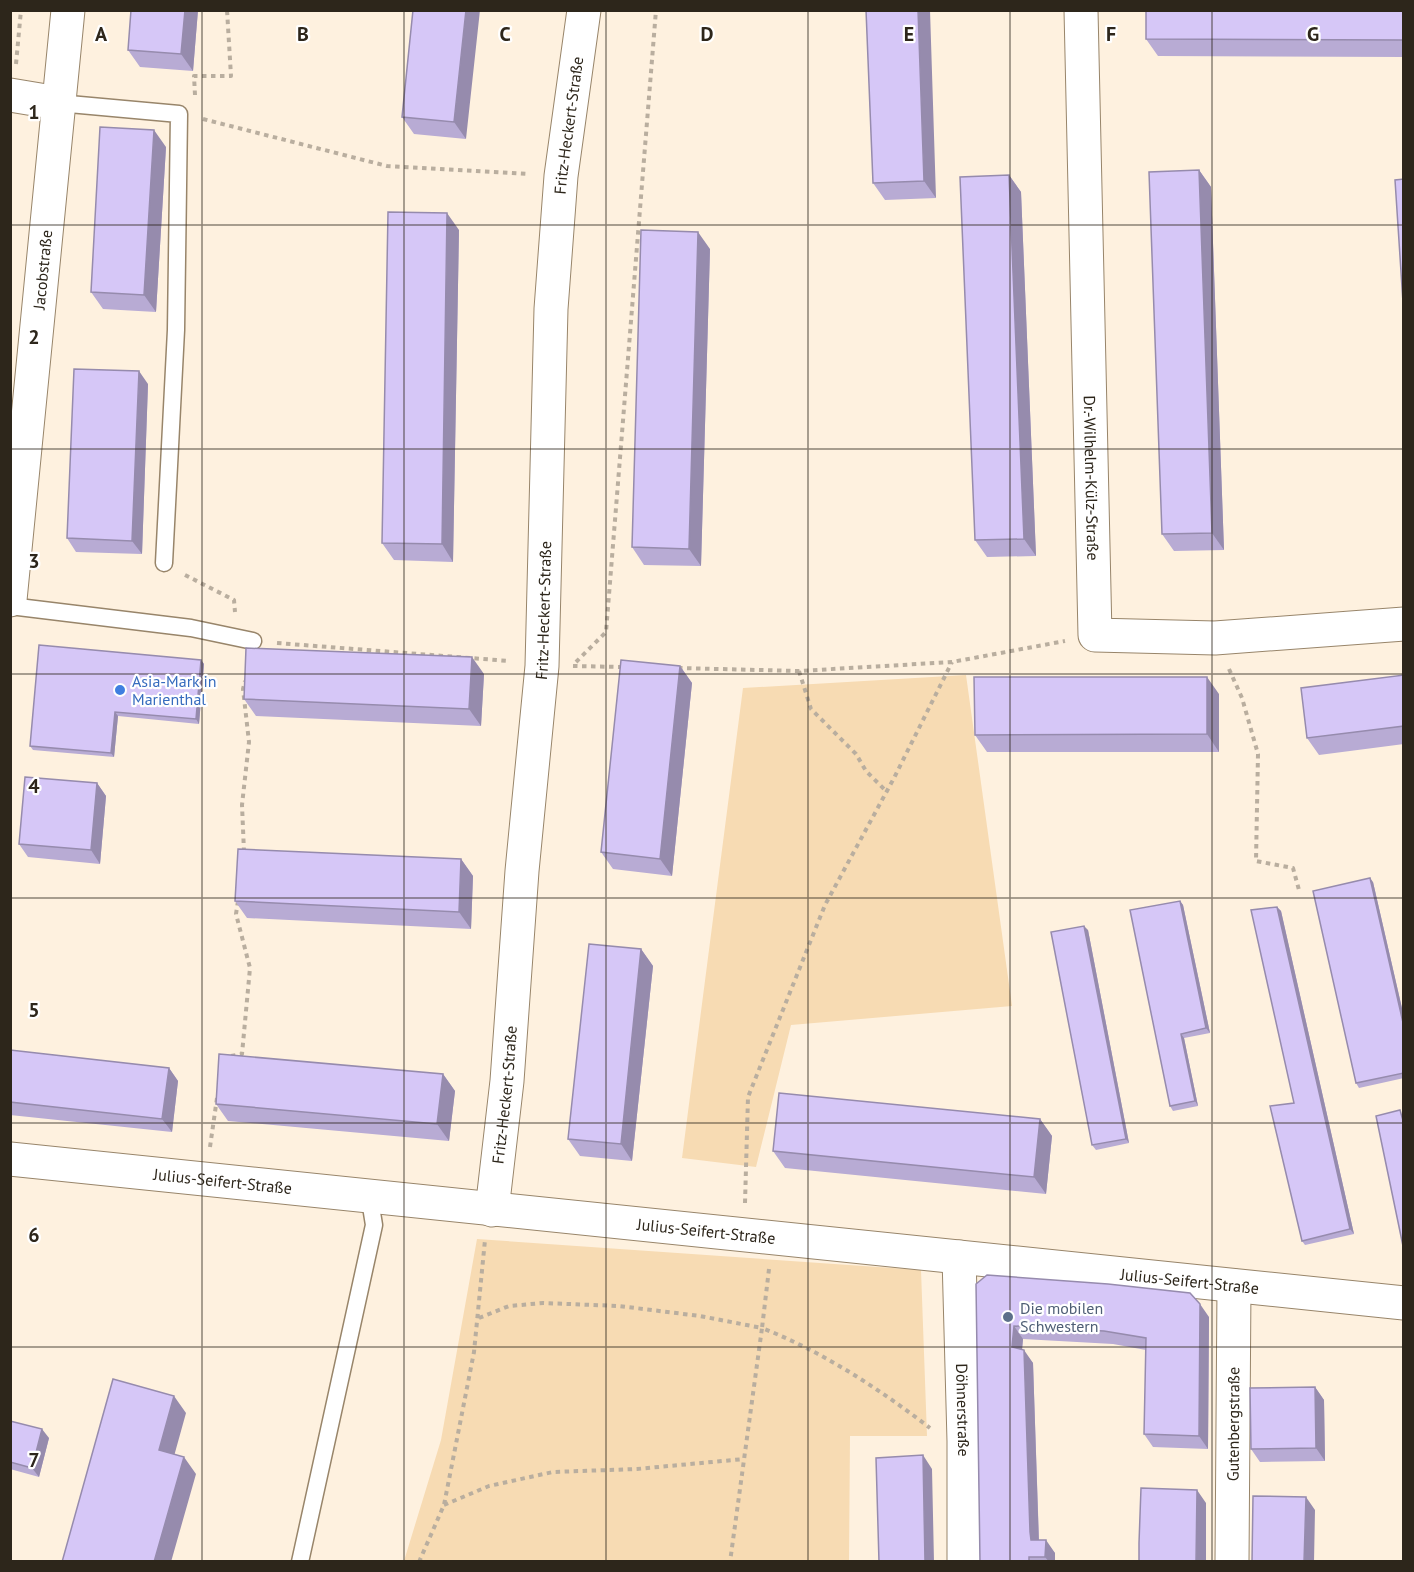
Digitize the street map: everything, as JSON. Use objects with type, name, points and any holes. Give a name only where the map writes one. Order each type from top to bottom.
[{"type":"street","name":"Jacobstraße","points":[[10,600],[68,10]]},
{"type":"street","name":"Fritz-Heckert-Straße","points":[[492,1210],[507,1081],[522,871],[542,666],[551,309],[561,176],[584,10]]},
{"type":"street","name":"Dr.-Wilhelm-Külz-Straße","points":[[1081,10],[1095,635]]},
{"type":"street","points":[[12,95],[58,103]]},
{"type":"street","points":[[1095,635],[1215,638],[1404,624]]},
{"type":"street","name":"Julius-Seifert-Straße","points":[[10,1159],[207,1181],[369,1194],[492,1210],[1404,1303]]},
{"type":"street","name":"Döhnerstraße","points":[[959,1257],[964,1441],[964,1562]]},
{"type":"street","name":"Gutenbergstraße","points":[[1232,1562],[1234,1286]]},
{"type":"lane","points":[[58,103],[179,114],[172,567]]},
{"type":"lane","points":[[10,606],[191,628],[253,642]]},
{"type":"lane","points":[[300,1562],[375,1225],[369,1194]]},
{"type":"path","points":[[12,95],[21,10]]},
{"type":"path","points":[[195,90],[194,76],[231,76],[227,10]]},
{"type":"path","points":[[631,668],[571,666],[606,632],[656,10]]},
{"type":"path","points":[[179,114],[387,166],[561,176]]},
{"type":"path","points":[[172,567],[234,600],[235,616]]},
{"type":"path","points":[[667,668],[799,671],[952,662],[1095,635]]},
{"type":"path","points":[[1215,638],[1242,698],[1258,754],[1256,861],[1293,868],[1299,890]]},
{"type":"path","points":[[244,854],[242,806],[249,742],[243,689],[253,642],[491,659],[542,666]]},
{"type":"path","points":[[730,1562],[762,1328],[759,1237],[748,1097],[825,905],[887,792],[952,662]]},
{"type":"path","points":[[799,671],[811,709],[856,754],[866,771],[887,792]]},
{"type":"path","points":[[223,1057],[242,1054],[250,968],[236,914],[238,894]]},
{"type":"path","points":[[207,1181],[218,1091]]},
{"type":"path","points":[[419,1562],[444,1506],[479,1318],[485,1242],[492,1210]]},
{"type":"path","points":[[479,1318],[509,1306],[543,1303],[620,1306],[700,1316],[762,1328],[801,1343],[890,1397],[934,1431],[964,1441]]},
{"type":"path","points":[[444,1506],[489,1486],[553,1472],[637,1469],[744,1459]]},
{"type":"shaded area","points":[[966,675],[1012,1006],[791,1025],[756,1167],[682,1158],[743,688]]},
{"type":"shaded area","points":[[477,1239],[921,1270],[927,1436],[850,1436],[849,1561],[404,1561],[441,1440]]},
{"type":"building","points":[[131,10],[185,10],[181,54],[128,50]]},
{"type":"building","points":[[413,10],[466,10],[454,122],[402,117]]},
{"type":"building","points":[[866,10],[918,10],[924,181],[873,183]]},
{"type":"building","points":[[1146,10],[1404,10],[1404,40],[1146,39]]},
{"type":"building","points":[[100,127],[154,130],[144,295],[91,292]]},
{"type":"building","points":[[1199,170],[1212,533],[1162,534],[1149,172]]},
{"type":"building","points":[[1009,175],[1024,539],[975,540],[960,177]]},
{"type":"building","points":[[1404,179],[1404,318],[1395,180]]},
{"type":"building","points":[[388,212],[447,213],[442,544],[382,543]]},
{"type":"building","points":[[641,230],[698,232],[689,549],[632,547]]},
{"type":"building","points":[[74,369],[139,371],[132,541],[67,538]]},
{"type":"building","name":"Asia-Mark in Marienthal","points":[[39,645],[201,660],[196,719],[115,712],[111,753],[30,746]]},
{"type":"building","points":[[246,648],[472,657],[469,709],[244,699]]},
{"type":"building","points":[[621,660],[680,666],[660,859],[601,852]]},
{"type":"building","points":[[1404,675],[1404,726],[1307,738],[1301,688]]},
{"type":"building","points":[[974,677],[1207,677],[1207,734],[975,735]]},
{"type":"building","points":[[25,777],[97,783],[91,850],[19,844]]},
{"type":"building","points":[[238,849],[461,859],[459,912],[235,901]]},
{"type":"building","points":[[1370,878],[1404,1027],[1404,1073],[1356,1083],[1313,891]]},
{"type":"building","points":[[1180,901],[1206,1028],[1181,1034],[1195,1101],[1170,1106],[1130,910]]},
{"type":"building","points":[[1277,907],[1350,1229],[1302,1241],[1270,1106],[1294,1103],[1251,910]]},
{"type":"building","points":[[1084,926],[1126,1139],[1092,1145],[1051,932]]},
{"type":"building","points":[[589,944],[641,949],[621,1144],[568,1139]]},
{"type":"building","points":[[10,1050],[169,1068],[162,1119],[10,1102]]},
{"type":"building","points":[[219,1054],[443,1074],[437,1124],[216,1104]]},
{"type":"building","points":[[779,1093],[1040,1119],[1034,1177],[773,1151]]},
{"type":"building","points":[[1400,1110],[1404,1124],[1403,1246],[1376,1116]]},
{"type":"building","points":[[987,1275],[1190,1293],[1200,1304],[1199,1436],[1144,1434],[1146,1338],[1104,1331],[1014,1326],[1012,1347],[1024,1350],[1031,1540],[1046,1540],[1045,1557],[1029,1557],[1029,1562],[980,1562],[976,1284]]},
{"type":"building","points":[[113,1379],[174,1396],[159,1450],[184,1457],[154,1562],[62,1562]]},
{"type":"building","points":[[1315,1387],[1316,1448],[1251,1449],[1250,1388]]},
{"type":"building","points":[[10,1421],[42,1429],[32,1468],[10,1462]]},
{"type":"building","points":[[923,1455],[925,1562],[879,1562],[876,1458]]},
{"type":"building","points":[[1141,1488],[1197,1490],[1196,1562],[1139,1562]]},
{"type":"building","points":[[1253,1496],[1306,1497],[1304,1562],[1252,1562]]},
{"type":"place","name":"Asia-Mark in Marienthal","points":[[120,690]]},
{"type":"place","name":"Die mobilen Schwestern","points":[[1008,1317]]}]
